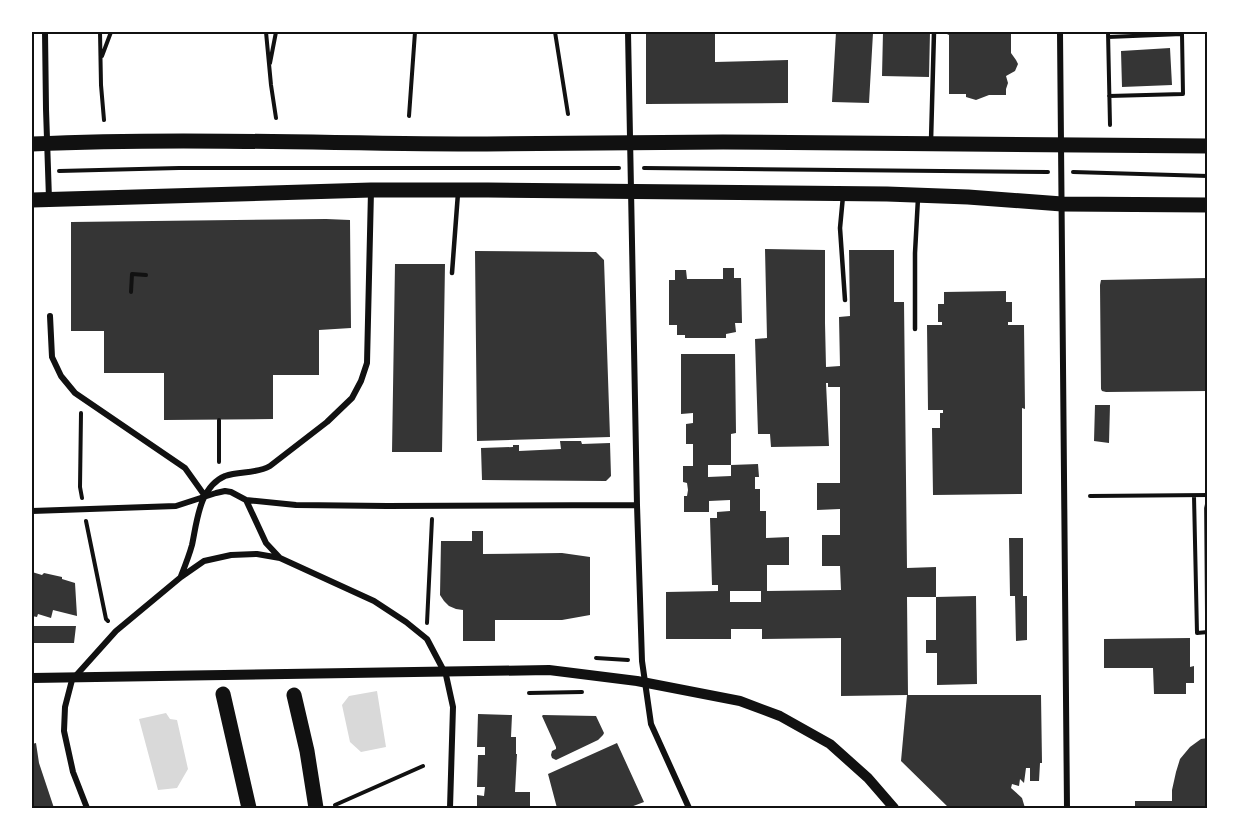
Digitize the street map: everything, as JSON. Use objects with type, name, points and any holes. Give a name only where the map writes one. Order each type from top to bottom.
[{"type":"main road","points":[[32,144],[179,141],[1208,146]]},
{"type":"main road","points":[[32,200],[371,190],[918,195],[1062,204],[1208,205]]},
{"type":"main road","points":[[224,694],[249,808]]},
{"type":"main road","points":[[294,695],[307,751],[316,808]]},
{"type":"street","points":[[45,32],[49,200]]},
{"type":"street","points":[[628,32],[642,661],[651,724],[689,808]]},
{"type":"street","points":[[1060,32],[1067,808]]},
{"type":"street","points":[[181,577],[192,544],[199,511],[205,496],[216,482],[225,476],[264,470],[270,466],[327,423],[352,398],[361,381],[367,363],[371,190]]},
{"type":"street","points":[[50,316],[52,357],[61,376],[75,393],[184,468],[205,496]]},
{"type":"street","points":[[32,511],[176,506],[225,491],[246,500],[296,505],[637,505]]},
{"type":"street","points":[[246,500],[266,543],[280,558]]},
{"type":"street","points":[[87,808],[73,772],[64,731],[64,707],[72,680],[116,631],[204,561],[231,555],[257,554],[280,558],[374,601],[427,639],[446,675],[453,707],[450,808]]},
{"type":"street","points":[[32,678],[549,670],[637,681],[740,701],[780,716],[830,744],[868,778],[894,808]]},
{"type":"lane","points":[[931,144],[934,32]]},
{"type":"lane","points":[[452,273],[458,191]]},
{"type":"lane","points":[[843,194],[840,228],[845,300]]},
{"type":"lane","points":[[915,329],[918,195]]},
{"type":"path","points":[[100,32],[104,120]]},
{"type":"path","points":[[101,59],[111,32]]},
{"type":"path","points":[[266,32],[276,118]]},
{"type":"path","points":[[269,69],[276,32]]},
{"type":"path","points":[[555,32],[568,114]]},
{"type":"path","points":[[410,116],[415,33]]},
{"type":"path","points":[[1109,96],[1183,94],[1182,34],[1108,34],[1109,96],[1110,125]]},
{"type":"path","points":[[131,292],[132,274],[146,275]]},
{"type":"path","points":[[81,398],[80,487],[83,510],[106,619],[116,631]]},
{"type":"path","points":[[219,420],[219,462]]},
{"type":"path","points":[[1090,496],[1208,495]]},
{"type":"path","points":[[1194,496],[1197,633],[1208,632]]},
{"type":"path","points":[[427,623],[432,519]]},
{"type":"path","points":[[620,659],[628,660]]},
{"type":"path","points":[[529,693],[574,692]]},
{"type":"path","points":[[336,805],[423,766]]},
{"type":"shaded area","points":[[377,691],[386,747],[361,752],[350,742],[342,705],[349,696]]},
{"type":"shaded area","points":[[166,713],[170,719],[177,720],[188,769],[177,788],[158,790],[139,719]]},
{"type":"building","points":[[646,32],[715,32],[715,62],[788,60],[788,103],[646,104]]},
{"type":"building","points":[[836,32],[873,33],[869,103],[832,102]]},
{"type":"building","points":[[883,32],[930,32],[929,77],[882,76]]},
{"type":"building","points":[[946,32],[1011,32],[1011,53],[1018,64],[1015,71],[1006,76],[1008,83],[1006,95],[989,95],[976,100],[966,97],[966,94],[949,94],[949,35]]},
{"type":"building","points":[[1170,48],[1172,85],[1122,87],[1121,51]]},
{"type":"building","points":[[350,220],[351,328],[319,330],[319,375],[273,375],[273,419],[164,420],[164,373],[104,373],[104,331],[71,331],[71,222]]},
{"type":"building","points":[[765,249],[825,250],[826,367],[840,366],[839,317],[850,316],[849,250],[894,250],[894,302],[904,302],[907,568],[936,567],[936,597],[907,597],[908,695],[1041,695],[1042,763],[1040,763],[1039,781],[1030,781],[1030,768],[1026,768],[1024,783],[1020,779],[1019,786],[1012,784],[1011,788],[1022,798],[1025,808],[949,808],[901,761],[907,695],[841,696],[841,638],[762,639],[762,629],[731,629],[731,639],[666,639],[666,592],[718,591],[718,585],[712,585],[710,518],[717,518],[717,512],[730,511],[730,500],[709,501],[709,512],[684,512],[684,496],[687,496],[688,490],[687,483],[683,482],[683,466],[693,466],[693,444],[686,444],[686,424],[693,423],[693,413],[681,414],[681,354],[735,354],[736,433],[731,434],[731,465],[758,464],[759,477],[755,477],[755,489],[760,489],[760,511],[766,511],[766,538],[789,537],[789,565],[767,565],[767,591],[841,590],[840,566],[822,566],[822,535],[840,535],[840,509],[817,510],[817,483],[840,483],[840,387],[828,387],[826,383],[829,446],[771,447],[770,434],[758,434],[755,339],[767,338]],"holes":[[[708,465],[731,465],[731,476],[708,477]],[[730,591],[761,591],[761,602],[730,602]]]},
{"type":"building","points":[[475,251],[596,252],[604,260],[610,437],[477,441]]},
{"type":"building","points":[[395,264],[445,264],[442,452],[392,452]]},
{"type":"building","points":[[723,268],[734,268],[734,278],[741,278],[742,323],[735,323],[736,332],[726,334],[726,338],[685,338],[685,335],[677,335],[677,325],[669,325],[669,280],[675,280],[675,270],[686,270],[687,279],[723,279]]},
{"type":"building","points":[[1208,278],[1208,391],[1102,391],[1101,280]]},
{"type":"building","points":[[1006,291],[1006,302],[1012,302],[1012,322],[1008,322],[1008,325],[1024,325],[1025,409],[1022,408],[1022,494],[933,495],[932,428],[940,428],[940,413],[943,413],[943,410],[928,410],[927,325],[942,325],[942,322],[938,322],[938,304],[944,304],[944,292]]},
{"type":"building","points":[[1095,405],[1110,405],[1109,443],[1094,441]]},
{"type":"building","points":[[560,441],[581,441],[582,444],[610,443],[611,476],[606,481],[482,480],[481,448],[519,445],[519,451],[561,449]]},
{"type":"building","points":[[1208,503],[1208,616],[1205,613],[1204,508]]},
{"type":"building","points":[[472,531],[483,531],[483,554],[562,553],[590,557],[590,615],[562,620],[495,620],[495,641],[463,641],[463,610],[449,606],[440,595],[441,541],[472,541]]},
{"type":"building","points":[[1009,538],[1023,538],[1023,596],[1027,596],[1027,640],[1016,641],[1015,596],[1010,596]]},
{"type":"building","points":[[32,572],[62,577],[62,579],[75,583],[77,616],[53,610],[51,618],[38,614],[37,617],[32,616]]},
{"type":"building","points":[[976,596],[977,684],[937,685],[937,653],[926,653],[926,640],[936,640],[936,597]]},
{"type":"building","points":[[32,626],[76,626],[74,643],[32,643]]},
{"type":"building","points":[[1190,638],[1190,667],[1194,666],[1194,683],[1186,683],[1186,694],[1154,694],[1153,668],[1104,668],[1104,639]]},
{"type":"building","points":[[478,714],[512,715],[511,737],[516,737],[517,754],[515,792],[530,792],[530,808],[477,808],[477,795],[484,796],[485,787],[477,787],[478,755],[485,755],[485,747],[477,747]]},
{"type":"building","points":[[543,715],[596,716],[604,733],[598,740],[556,760],[551,755],[556,747]]},
{"type":"building","points":[[1208,738],[1208,808],[1135,808],[1135,801],[1172,801],[1172,790],[1180,759],[1190,747],[1201,739]]},
{"type":"building","points":[[36,743],[39,763],[54,808],[32,808],[32,744]]},
{"type":"building","points":[[617,743],[644,802],[628,808],[557,808],[548,774]]}]
